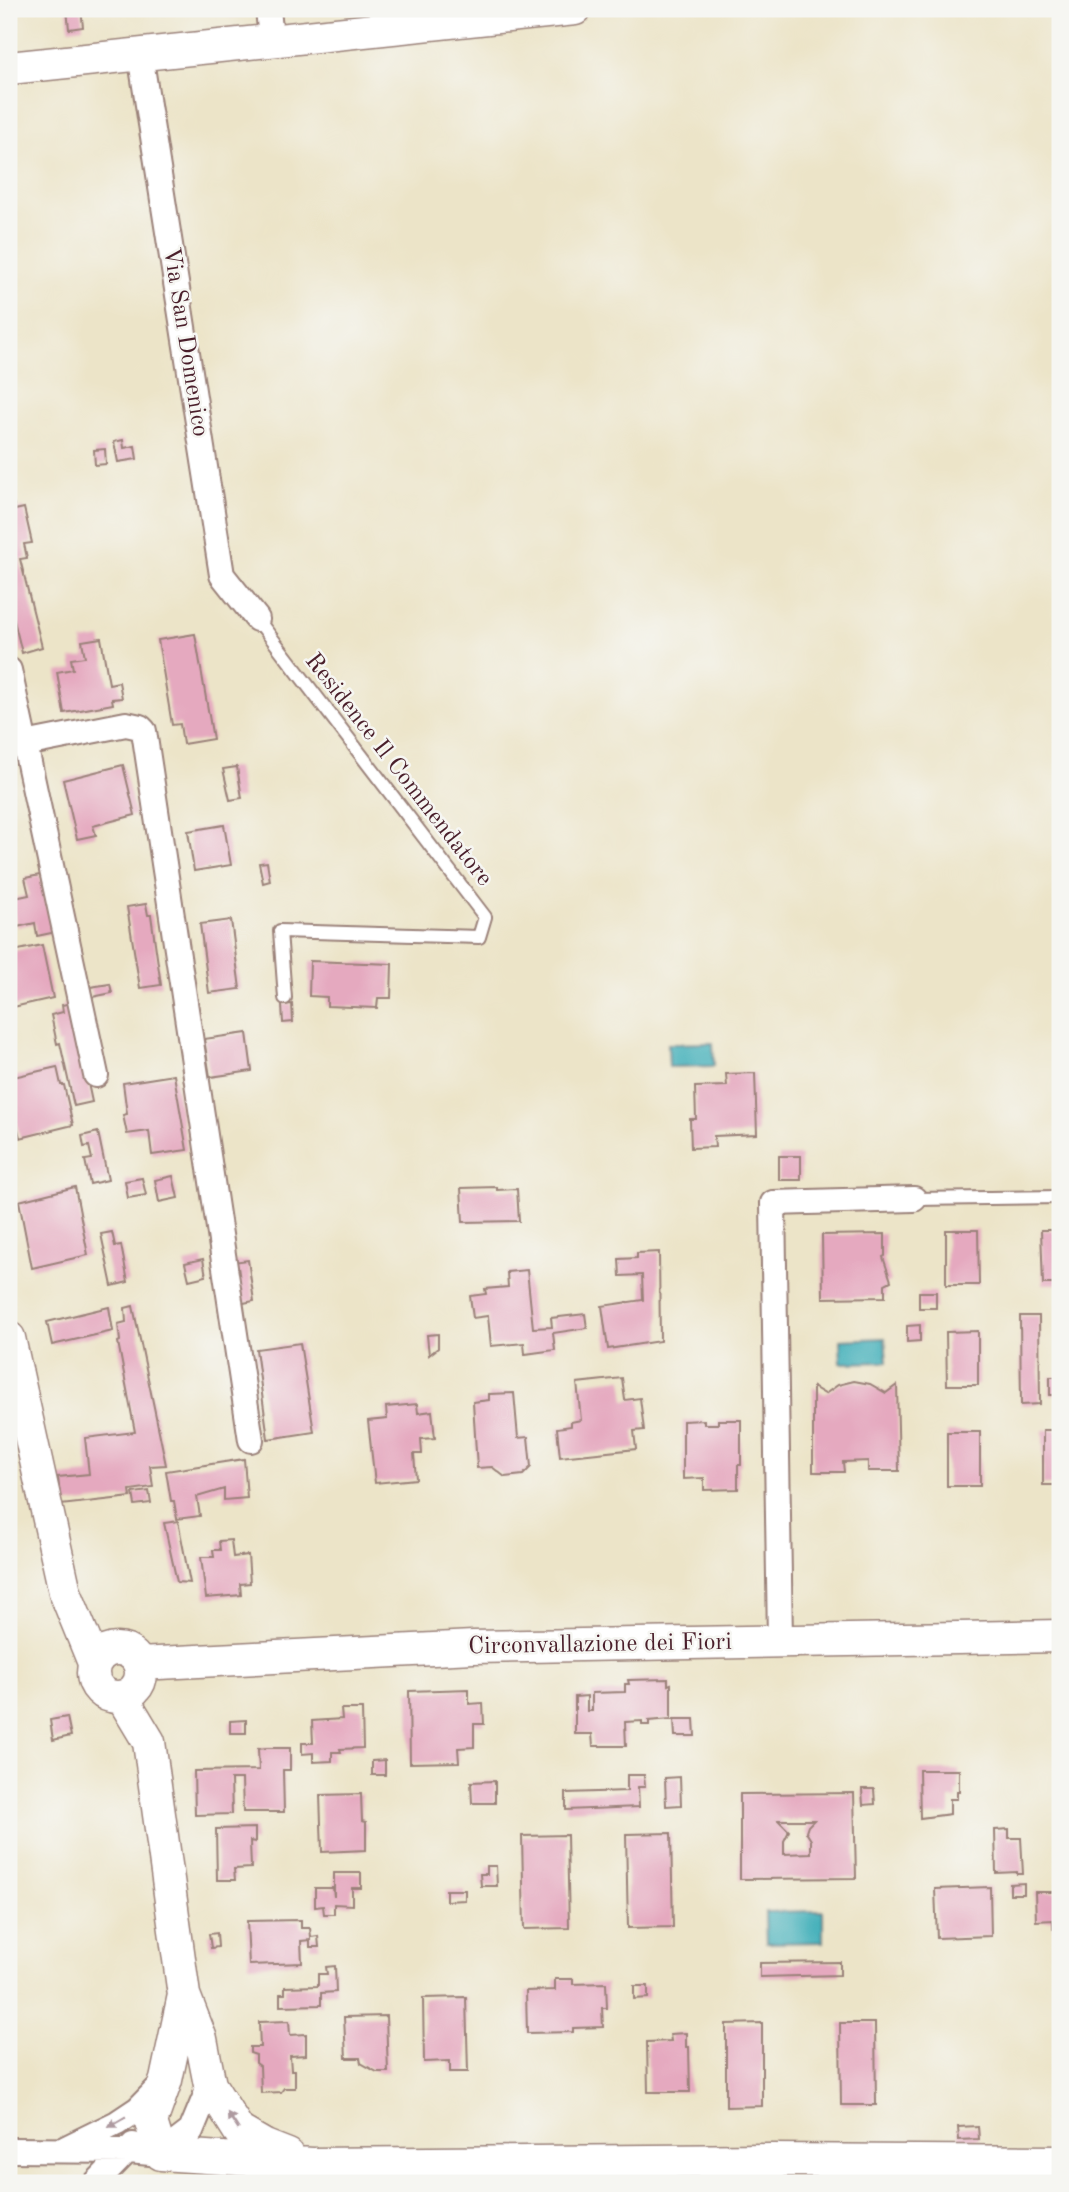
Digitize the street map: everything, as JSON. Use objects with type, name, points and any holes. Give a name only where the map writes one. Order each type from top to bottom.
[{"type":"street","points":[[268,9],[271,40]]},
{"type":"street","points":[[9,68],[575,9]]},
{"type":"street","name":"Via San Domenico","points":[[140,54],[222,575],[257,619]]},
{"type":"street","points":[[9,670],[96,1075]]},
{"type":"street","points":[[25,744],[127,724],[140,727],[144,731],[251,1440]]},
{"type":"street","points":[[780,1640],[773,1203],[914,1199]]},
{"type":"street","points":[[9,1338],[65,1592],[94,1663],[92,1678],[96,1686],[108,1696],[122,1697],[137,1687],[140,1679],[139,1664],[134,1656],[119,1649],[102,1654],[94,1663]]},
{"type":"street","name":"Circonvallazione dei Fiori","points":[[139,1664],[473,1647],[1060,1636]]},
{"type":"street","points":[[122,1697],[149,1742],[184,1995],[201,2039],[210,2085],[239,2131],[265,2146],[312,2164]]},
{"type":"street","points":[[96,2183],[129,2151],[151,2122],[166,2080],[184,1995]]},
{"type":"street","points":[[60,2151],[117,2123],[138,2109],[166,2080]]},
{"type":"street","points":[[161,2154],[191,2131],[210,2085]]},
{"type":"street","points":[[151,2122],[161,2154]]},
{"type":"street","points":[[9,2150],[129,2151],[463,2174],[771,2172],[1060,2162]]},
{"type":"lane","name":"Residence Il Commendatore","points":[[257,619],[485,917],[480,937],[280,931],[285,999]]},
{"type":"lane","points":[[914,1199],[1060,1197]]},
{"type":"water","points":[[713,1043],[714,1066],[669,1067],[668,1044]]},
{"type":"water","points":[[885,1338],[887,1362],[841,1363],[840,1340]]},
{"type":"water","points":[[823,1911],[823,1942],[766,1943],[765,1912]]},
{"type":"building","points":[[67,9],[81,9],[83,27],[69,29]]},
{"type":"building","points":[[229,9],[252,9],[252,15],[229,17]]},
{"type":"building","points":[[123,440],[124,448],[135,446],[137,459],[118,462],[114,442]]},
{"type":"building","points":[[105,449],[106,464],[95,465],[94,450]]},
{"type":"building","points":[[10,490],[15,510],[24,508],[32,543],[24,544],[27,558],[20,559],[42,647],[22,653],[9,600]]},
{"type":"building","points":[[195,634],[213,739],[183,744],[180,724],[172,725],[158,640]]},
{"type":"building","points":[[101,638],[109,684],[119,682],[122,698],[112,699],[113,704],[64,713],[57,672],[73,669],[71,659],[85,657],[82,641]]},
{"type":"building","points":[[123,765],[135,815],[93,826],[96,835],[77,839],[63,780]]},
{"type":"building","points":[[237,767],[242,798],[230,800],[223,769]]},
{"type":"building","points":[[224,825],[231,865],[194,871],[188,831]]},
{"type":"building","points":[[267,862],[270,881],[263,883],[259,863]]},
{"type":"building","points":[[40,875],[50,919],[54,918],[56,932],[37,936],[35,923],[17,927],[10,899],[29,895],[25,878]]},
{"type":"building","points":[[146,904],[148,915],[151,915],[161,985],[140,988],[127,907]]},
{"type":"building","points":[[231,920],[240,989],[209,993],[200,924]]},
{"type":"building","points":[[42,945],[53,998],[9,1008],[9,952]]},
{"type":"building","points":[[310,961],[392,964],[391,998],[378,998],[377,1008],[327,1006],[327,997],[309,996]]},
{"type":"building","points":[[110,984],[112,993],[92,997],[90,987]]},
{"type":"building","points":[[71,1003],[92,1102],[74,1106],[51,1015],[63,1012],[62,1005]]},
{"type":"building","points":[[292,1004],[293,1022],[283,1023],[282,1005]]},
{"type":"building","points":[[247,1033],[252,1071],[210,1077],[204,1039]]},
{"type":"building","points":[[57,1067],[73,1125],[20,1138],[9,1090],[9,1078]]},
{"type":"building","points":[[755,1073],[757,1134],[714,1136],[715,1147],[691,1148],[690,1119],[696,1119],[695,1087],[727,1086],[726,1074]]},
{"type":"building","points":[[174,1075],[187,1150],[152,1155],[149,1131],[127,1134],[123,1115],[127,1114],[123,1083]]},
{"type":"building","points":[[98,1132],[108,1180],[90,1184],[85,1160],[92,1159],[89,1146],[84,1147],[82,1136]]},
{"type":"building","points":[[779,1156],[801,1156],[801,1180],[779,1180]]},
{"type":"building","points":[[173,1176],[178,1198],[159,1202],[155,1180]]},
{"type":"building","points":[[142,1178],[146,1195],[128,1198],[125,1181]]},
{"type":"building","points":[[75,1187],[88,1255],[32,1268],[19,1201]]},
{"type":"building","points":[[497,1187],[497,1190],[517,1189],[519,1221],[463,1222],[461,1188]]},
{"type":"building","points":[[946,1230],[978,1230],[979,1285],[946,1285]]},
{"type":"building","points":[[1041,1230],[1060,1230],[1060,1284],[1043,1284]]},
{"type":"building","points":[[112,1232],[115,1246],[121,1245],[128,1282],[112,1286],[101,1234]]},
{"type":"building","points":[[885,1234],[883,1257],[891,1281],[885,1284],[885,1297],[823,1298],[822,1235]]},
{"type":"building","points":[[659,1252],[660,1341],[608,1349],[602,1306],[643,1300],[642,1275],[620,1276],[619,1259],[637,1258],[637,1253]]},
{"type":"building","points":[[203,1259],[206,1276],[189,1280],[185,1263]]},
{"type":"building","points":[[248,1260],[254,1301],[238,1304],[232,1262]]},
{"type":"building","points":[[527,1270],[533,1328],[552,1327],[551,1318],[585,1314],[587,1328],[553,1333],[555,1350],[525,1354],[524,1343],[491,1346],[488,1316],[473,1318],[470,1296],[486,1294],[485,1289],[508,1287],[507,1272]]},
{"type":"building","points":[[919,1292],[936,1292],[936,1308],[919,1308]]},
{"type":"building","points":[[133,1306],[166,1465],[150,1466],[153,1487],[130,1490],[131,1497],[61,1505],[58,1477],[89,1474],[85,1438],[135,1432],[118,1342],[118,1324],[126,1322],[125,1308]]},
{"type":"building","points":[[109,1307],[113,1331],[52,1345],[47,1322]]},
{"type":"building","points":[[1020,1316],[1039,1316],[1040,1404],[1021,1405]]},
{"type":"building","points":[[920,1325],[920,1341],[907,1342],[907,1326]]},
{"type":"building","points":[[978,1331],[978,1385],[947,1385],[946,1332]]},
{"type":"building","points":[[438,1334],[438,1348],[429,1355],[427,1335]]},
{"type":"building","points":[[300,1343],[314,1432],[268,1439],[256,1349]]},
{"type":"building","points":[[1050,1377],[1060,1377],[1060,1395],[1050,1395]]},
{"type":"building","points":[[622,1378],[625,1400],[640,1398],[644,1430],[634,1431],[636,1449],[560,1457],[557,1428],[571,1426],[571,1422],[581,1420],[577,1383]]},
{"type":"building","points":[[854,1381],[870,1384],[886,1393],[897,1385],[899,1471],[868,1471],[868,1461],[843,1462],[844,1472],[813,1472],[813,1387],[825,1394],[838,1385]]},
{"type":"building","points":[[514,1393],[518,1438],[528,1437],[531,1467],[523,1475],[505,1477],[492,1467],[477,1468],[473,1402],[489,1400],[489,1394]]},
{"type":"building","points":[[417,1404],[418,1413],[432,1411],[435,1438],[421,1439],[422,1454],[414,1454],[416,1479],[375,1483],[368,1421],[387,1419],[386,1407]]},
{"type":"building","points":[[704,1420],[704,1424],[718,1424],[718,1420],[741,1420],[738,1489],[704,1490],[704,1478],[683,1479],[683,1421]]},
{"type":"building","points":[[1043,1430],[1060,1430],[1060,1485],[1043,1485]]},
{"type":"building","points":[[947,1432],[980,1432],[980,1486],[947,1486]]},
{"type":"building","points":[[244,1459],[247,1498],[224,1500],[224,1489],[197,1497],[200,1516],[177,1519],[166,1471]]},
{"type":"building","points":[[149,1491],[151,1503],[135,1505],[133,1493]]},
{"type":"building","points":[[178,1521],[190,1583],[177,1582],[164,1523]]},
{"type":"building","points":[[231,1540],[233,1557],[248,1555],[250,1583],[240,1584],[241,1595],[206,1598],[201,1557],[214,1557],[213,1550],[220,1550],[219,1541]]},
{"type":"building","points":[[668,1679],[668,1685],[671,1684],[671,1719],[649,1721],[649,1725],[642,1725],[642,1721],[625,1722],[626,1746],[593,1746],[592,1734],[575,1734],[575,1697],[587,1696],[587,1711],[592,1711],[592,1693],[625,1692],[628,1680]]},
{"type":"building","points":[[469,1689],[469,1704],[483,1703],[484,1724],[474,1724],[474,1747],[458,1748],[459,1762],[410,1763],[409,1691]]},
{"type":"building","points":[[341,1709],[362,1709],[363,1748],[340,1749],[341,1752],[332,1752],[332,1761],[313,1762],[313,1753],[302,1754],[302,1743],[313,1743],[312,1721],[342,1719]]},
{"type":"building","points":[[67,1717],[71,1736],[53,1740],[50,1720]]},
{"type":"building","points":[[674,1719],[694,1719],[695,1736],[675,1736]]},
{"type":"building","points":[[246,1720],[246,1733],[230,1733],[230,1721]]},
{"type":"building","points":[[290,1748],[290,1770],[283,1770],[284,1812],[243,1812],[242,1779],[231,1779],[232,1814],[195,1815],[194,1771],[259,1770],[258,1749]]},
{"type":"building","points":[[385,1760],[385,1775],[372,1775],[372,1761]]},
{"type":"building","points":[[919,1770],[959,1770],[959,1791],[957,1799],[950,1799],[950,1814],[920,1818]]},
{"type":"building","points":[[627,1775],[644,1775],[645,1787],[638,1787],[639,1807],[566,1810],[566,1793],[627,1791]]},
{"type":"building","points":[[680,1777],[681,1805],[666,1806],[665,1778]]},
{"type":"building","points":[[495,1781],[495,1803],[472,1803],[471,1782]]},
{"type":"building","points":[[862,1789],[874,1789],[875,1804],[863,1805]]},
{"type":"building","points":[[854,1793],[856,1878],[740,1879],[740,1794]],"holes":[[[778,1820],[814,1820],[806,1832],[811,1840],[811,1853],[784,1854],[784,1841],[789,1831]]]},
{"type":"building","points":[[361,1794],[362,1821],[366,1822],[366,1850],[322,1852],[320,1795]]},
{"type":"building","points":[[255,1828],[255,1842],[250,1841],[251,1868],[234,1869],[235,1880],[217,1880],[216,1829]]},
{"type":"building","points":[[1009,1829],[1009,1838],[1021,1838],[1023,1874],[996,1873],[995,1830]]},
{"type":"building","points":[[671,1833],[673,1927],[628,1928],[626,1834]]},
{"type":"building","points":[[567,1835],[569,1928],[524,1929],[522,1836]]},
{"type":"building","points":[[487,1866],[496,1866],[497,1886],[481,1886],[480,1874],[487,1874]]},
{"type":"building","points":[[334,1873],[361,1873],[361,1888],[352,1888],[352,1905],[334,1904],[334,1914],[324,1914],[323,1906],[315,1907],[315,1888],[333,1888],[334,1897]]},
{"type":"building","points":[[1024,1883],[1024,1894],[1010,1894],[1010,1884]]},
{"type":"building","points":[[990,1887],[991,1936],[937,1938],[935,1889]]},
{"type":"building","points":[[446,1890],[465,1890],[465,1900],[446,1901]]},
{"type":"building","points":[[1035,1892],[1060,1892],[1060,1929],[1053,1929],[1053,1920],[1036,1921]]},
{"type":"building","points":[[301,1920],[301,1928],[310,1928],[311,1937],[318,1936],[319,1947],[310,1947],[310,1940],[301,1941],[302,1963],[249,1965],[247,1921]]},
{"type":"building","points":[[217,1933],[218,1947],[211,1948],[209,1934]]},
{"type":"building","points":[[840,1962],[840,1975],[760,1977],[760,1963]]},
{"type":"building","points":[[335,1966],[336,1992],[321,1993],[321,2005],[280,2006],[280,1994],[285,1994],[285,1987],[318,1986],[318,1974],[327,1974],[326,1967]]},
{"type":"building","points":[[555,1979],[573,1979],[573,1984],[606,1983],[607,2008],[602,2008],[603,2027],[573,2028],[573,2032],[527,2033],[526,1991],[555,1990]]},
{"type":"building","points":[[634,1986],[648,1986],[648,1998],[634,1999]]},
{"type":"building","points":[[466,1997],[468,2072],[450,2072],[450,2061],[424,2062],[423,1998]]},
{"type":"building","points":[[386,2016],[388,2072],[377,2072],[361,2063],[360,2058],[346,2058],[344,2017]]},
{"type":"building","points":[[289,2021],[290,2035],[306,2034],[306,2055],[290,2056],[291,2070],[295,2070],[295,2088],[261,2093],[260,2066],[256,2063],[256,2055],[250,2053],[250,2047],[260,2047],[259,2022]]},
{"type":"building","points":[[762,2023],[762,2106],[726,2107],[726,2024]]},
{"type":"building","points":[[840,2023],[875,2023],[876,2105],[841,2105]]},
{"type":"building","points":[[686,2033],[690,2092],[648,2092],[647,2042],[671,2041],[670,2034]]},
{"type":"building","points":[[978,2126],[979,2139],[959,2140],[958,2127]]},
{"type":"building","points":[[9,2178],[36,2178],[36,2183],[9,2183]]}]
